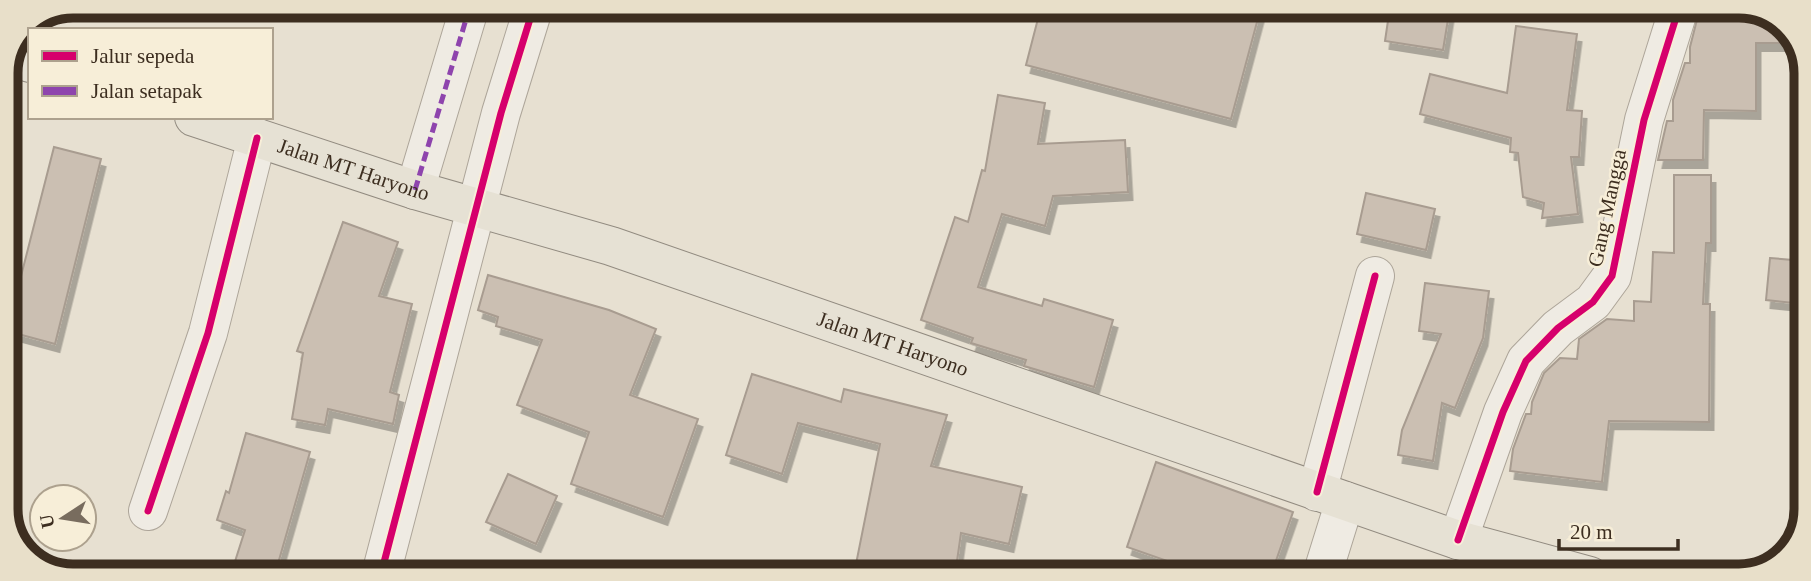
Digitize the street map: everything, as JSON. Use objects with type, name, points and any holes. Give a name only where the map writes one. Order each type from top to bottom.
[{"type":"main road","name":"Jalan MT Haryono","points":[[200,119],[415,190],[611,246],[1458,540],[1546,564]]},
{"type":"street","points":[[415,190],[466,18]]},
{"type":"street","points":[[394,564],[476,206],[531,18]]},
{"type":"street","name":"Gang Mangga","points":[[1458,540],[1503,412],[1526,361],[1558,328],[1593,302],[1612,276],[1644,120],[1676,18]]},
{"type":"street","points":[[148,511],[208,333],[257,138]]},
{"type":"street","points":[[1323,564],[1331,496],[1375,276]]},
{"type":"building","points":[[1038,18],[1258,18],[1231,119],[1026,65]]},
{"type":"building","points":[[1388,18],[1448,18],[1443,50],[1385,41]]},
{"type":"building","points":[[1697,18],[1753,19],[1778,33],[1784,43],[1756,43],[1756,111],[1704,110],[1703,160],[1658,160],[1667,121],[1673,121],[1673,100],[1685,63],[1690,63],[1690,47]]},
{"type":"building","points":[[1516,26],[1577,34],[1567,110],[1582,111],[1579,157],[1571,157],[1578,214],[1542,218],[1544,203],[1523,197],[1518,153],[1510,152],[1511,138],[1420,114],[1430,74],[1507,93]]},
{"type":"building","points":[[998,95],[1045,103],[1038,144],[1125,140],[1128,192],[1053,196],[1045,226],[1002,214],[978,287],[1042,306],[1044,299],[1113,320],[1094,387],[1024,366],[1026,360],[971,343],[973,338],[921,320],[955,217],[968,222],[982,170],[985,171]]},
{"type":"building","points":[[54,147],[101,159],[55,344],[18,334],[18,288]]},
{"type":"building","points":[[1674,175],[1711,175],[1711,243],[1706,243],[1703,304],[1710,304],[1709,422],[1609,421],[1602,482],[1510,471],[1513,449],[1526,414],[1531,414],[1532,402],[1544,373],[1560,358],[1577,359],[1579,339],[1607,319],[1634,321],[1634,301],[1651,302],[1653,252],[1674,253]]},
{"type":"building","points":[[1366,193],[1435,209],[1426,250],[1357,234]]},
{"type":"building","points":[[343,222],[398,242],[379,296],[412,304],[390,392],[399,395],[393,424],[328,409],[325,425],[292,419],[303,353],[297,351]]},
{"type":"building","points":[[1770,258],[1793,260],[1794,303],[1766,300]]},
{"type":"building","points":[[488,275],[609,310],[656,329],[630,395],[698,419],[663,517],[571,484],[589,432],[517,405],[542,340],[496,326],[498,317],[478,310]]},
{"type":"building","points":[[1425,283],[1489,291],[1483,338],[1455,408],[1442,403],[1433,461],[1398,455],[1402,430],[1441,334],[1419,331]]},
{"type":"building","points":[[752,374],[841,402],[844,389],[947,415],[931,466],[1022,487],[1009,544],[961,533],[957,564],[856,564],[880,444],[798,423],[782,474],[726,455]]},
{"type":"building","points":[[246,433],[310,452],[278,564],[234,564],[245,530],[217,520],[226,491],[229,493]]},
{"type":"building","points":[[1156,462],[1293,512],[1275,564],[1176,564],[1127,547]]},
{"type":"building","points":[[508,474],[557,496],[536,544],[486,522]]},
{"type":"marked path","points":[[415,190],[466,18]]},
{"type":"cycle path","points":[[384,564],[501,113],[530,18]]},
{"type":"cycle path","points":[[1458,540],[1503,412],[1526,361],[1558,328],[1593,302],[1612,276],[1644,120],[1676,18]]},
{"type":"cycle path","points":[[148,511],[208,333],[257,138]]},
{"type":"cycle path","points":[[1317,492],[1375,276]]}]
